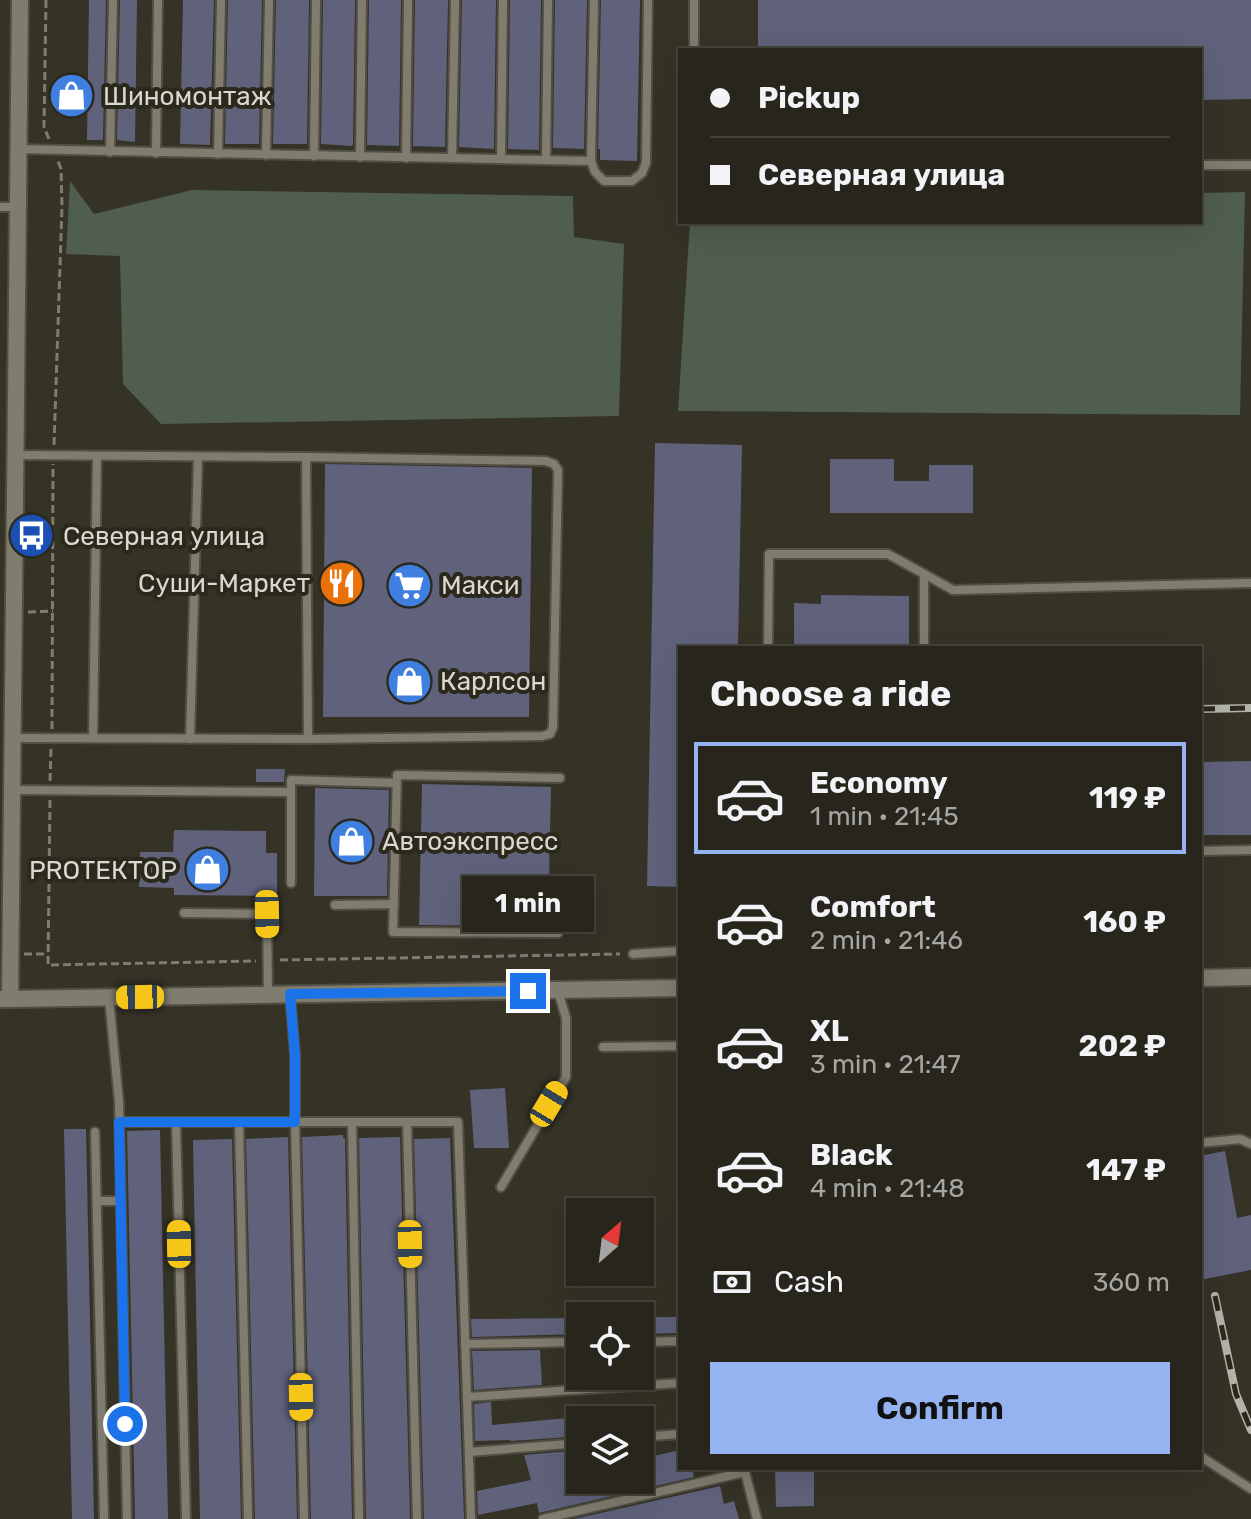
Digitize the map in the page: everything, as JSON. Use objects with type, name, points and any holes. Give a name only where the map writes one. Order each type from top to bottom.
[{"type":"street","points":[[20,0],[18,149],[8,207],[15,455],[7,561],[12,790],[10,954],[5,999],[678,988]]},
{"type":"street","points":[[1202,978],[1251,977]]},
{"type":"lane","points":[[110,152],[113,0]]},
{"type":"lane","points":[[156,153],[158,0]]},
{"type":"lane","points":[[218,154],[221,0]]},
{"type":"lane","points":[[266,155],[269,0]]},
{"type":"lane","points":[[314,156],[316,0]]},
{"type":"lane","points":[[360,157],[362,0]]},
{"type":"lane","points":[[406,158],[408,0]]},
{"type":"lane","points":[[452,158],[455,0]]},
{"type":"lane","points":[[501,159],[503,0]]},
{"type":"lane","points":[[546,160],[548,0]]},
{"type":"lane","points":[[594,0],[591,161],[595,172],[604,181],[632,181],[642,173],[646,163],[648,0]]},
{"type":"lane","points":[[694,0],[694,48]]},
{"type":"lane","points":[[18,149],[591,161]]},
{"type":"lane","points":[[1202,165],[1251,165]]},
{"type":"lane","points":[[12,738],[308,739],[550,734],[553,727],[558,470],[546,461],[15,455]]},
{"type":"lane","points":[[93,738],[97,456]]},
{"type":"lane","points":[[190,739],[198,457]]},
{"type":"lane","points":[[306,457],[308,739]]},
{"type":"lane","points":[[768,646],[769,554],[888,554],[953,590],[1251,583]]},
{"type":"lane","points":[[924,574],[924,646]]},
{"type":"lane","points":[[558,933],[393,932],[397,775],[560,778]]},
{"type":"lane","points":[[291,883],[291,780],[396,783]]},
{"type":"lane","points":[[12,790],[291,792]]},
{"type":"lane","points":[[1202,851],[1251,850]]},
{"type":"lane","points":[[335,905],[394,904]]},
{"type":"lane","points":[[184,913],[267,914],[268,995]]},
{"type":"lane","points":[[633,954],[678,951]]},
{"type":"lane","points":[[501,1187],[566,1077],[566,1018],[558,991]]},
{"type":"lane","points":[[290,994],[295,1055],[304,1519]]},
{"type":"lane","points":[[109,997],[119,1122],[127,1519]]},
{"type":"lane","points":[[603,1047],[678,1046]]},
{"type":"lane","points":[[119,1122],[458,1122],[471,1519]]},
{"type":"lane","points":[[176,1122],[186,1519]]},
{"type":"lane","points":[[239,1122],[248,1519]]},
{"type":"lane","points":[[352,1122],[359,1519]]},
{"type":"lane","points":[[407,1122],[417,1519]]},
{"type":"lane","points":[[95,1132],[104,1519]]},
{"type":"lane","points":[[1202,1143],[1240,1139],[1251,1144]]},
{"type":"lane","points":[[97,1201],[121,1201]]},
{"type":"lane","points":[[654,1342],[678,1341]]},
{"type":"lane","points":[[465,1344],[566,1342]]},
{"type":"lane","points":[[467,1397],[678,1383]]},
{"type":"lane","points":[[654,1436],[678,1434]]},
{"type":"lane","points":[[469,1452],[566,1444]]},
{"type":"lane","points":[[1202,1457],[1251,1489]]},
{"type":"lane","points":[[543,1519],[745,1470],[757,1519]]},
{"type":"path","points":[[46,0],[44,127],[61,169],[62,207],[53,455],[48,965],[633,954]]},
{"type":"path","points":[[10,954],[48,954]]},
{"type":"green space","points":[[70,181],[94,214],[192,190],[573,196],[574,237],[624,244],[619,416],[161,424],[123,384],[120,256],[66,254]]},
{"type":"green space","points":[[1245,192],[1240,415],[678,411],[690,224],[1202,224],[1202,193]]},
{"type":"building","points":[[89,0],[106,0],[103,140],[87,140]]},
{"type":"building","points":[[120,0],[137,0],[135,142],[117,140]]},
{"type":"building","points":[[183,0],[214,0],[210,145],[180,144]]},
{"type":"building","points":[[228,0],[262,0],[259,144],[225,144]]},
{"type":"building","points":[[276,0],[309,0],[307,144],[273,144]]},
{"type":"building","points":[[323,0],[355,0],[351,146],[321,144]]},
{"type":"building","points":[[369,0],[401,0],[399,146],[367,145]]},
{"type":"building","points":[[415,0],[448,0],[445,147],[413,146]]},
{"type":"building","points":[[462,0],[496,0],[494,149],[459,147]]},
{"type":"building","points":[[510,0],[541,0],[539,150],[508,149]]},
{"type":"building","points":[[555,0],[587,0],[584,149],[553,148]]},
{"type":"building","points":[[601,0],[640,0],[637,161],[600,160]]},
{"type":"building","points":[[758,0],[1251,0],[1251,99],[1202,100],[1202,48],[758,48]]},
{"type":"building","points":[[655,443],[742,445],[738,646],[678,646],[678,887],[647,886]]},
{"type":"building","points":[[830,459],[894,459],[894,481],[929,481],[929,465],[973,465],[973,513],[830,513]]},
{"type":"building","points":[[325,464],[532,468],[529,717],[323,717]]},
{"type":"building","points":[[821,595],[909,596],[909,646],[794,646],[794,603],[821,604]]},
{"type":"building","points":[[1251,761],[1251,835],[1202,835],[1202,762]]},
{"type":"building","points":[[256,769],[285,769],[284,782],[256,782]]},
{"type":"building","points":[[422,784],[551,787],[548,926],[419,925]]},
{"type":"building","name":"Автоэкспресс","points":[[315,788],[389,790],[387,896],[314,896]]},
{"type":"building","name":"PROТЕКТОР","points":[[174,830],[266,831],[266,853],[277,853],[277,896],[174,895],[174,888],[139,887],[140,852],[173,852]]},
{"type":"building","points":[[505,1088],[509,1148],[474,1148],[470,1090]]},
{"type":"building","points":[[64,1129],[86,1129],[94,1519],[72,1519]]},
{"type":"building","points":[[160,1130],[168,1519],[135,1519],[127,1131]]},
{"type":"building","points":[[343,1135],[352,1519],[311,1519],[302,1137]]},
{"type":"building","points":[[288,1137],[297,1519],[255,1519],[246,1139]]},
{"type":"building","points":[[400,1137],[410,1519],[366,1519],[359,1138]]},
{"type":"building","points":[[450,1138],[464,1519],[424,1519],[414,1139]]},
{"type":"building","points":[[232,1139],[241,1519],[200,1519],[193,1140]]},
{"type":"building","points":[[1225,1151],[1237,1218],[1251,1215],[1251,1270],[1202,1280],[1202,1156]]},
{"type":"building","points":[[654,1317],[678,1317],[678,1333],[654,1334]]},
{"type":"building","points":[[566,1318],[566,1334],[472,1337],[471,1319]]},
{"type":"building","points":[[540,1350],[542,1385],[474,1390],[472,1351]]},
{"type":"building","points":[[491,1402],[492,1425],[566,1418],[566,1437],[475,1441],[474,1404]]},
{"type":"building","points":[[678,1450],[678,1470],[692,1470],[694,1477],[654,1486],[654,1456]]},
{"type":"building","points":[[566,1451],[566,1494],[621,1494],[539,1513],[537,1503],[478,1515],[477,1491],[531,1480],[524,1455]]},
{"type":"building","points":[[775,1470],[814,1470],[814,1506],[776,1507]]},
{"type":"building","points":[[720,1486],[724,1504],[734,1501],[739,1519],[574,1519]]},
{"type":"railway","points":[[1202,709],[1251,708]]},
{"type":"railway","points":[[1215,1296],[1236,1394],[1251,1430]]},
{"type":"place","name":"Шиномонтаж","points":[[72,96]]},
{"type":"place","name":"Северная улица","points":[[32,536]]},
{"type":"place","name":"Суши-Маркет","points":[[341,583]]},
{"type":"place","name":"Макси","points":[[410,585]]},
{"type":"place","name":"Карлсон","points":[[409,681]]},
{"type":"place","name":"Автоэкспресс","points":[[351,841]]},
{"type":"place","name":"PROТЕКТОР","points":[[208,870]]},
{"type":"route","points":[[125,1424],[119,1122],[295,1122],[295,1055],[290,994],[528,991]]}]
